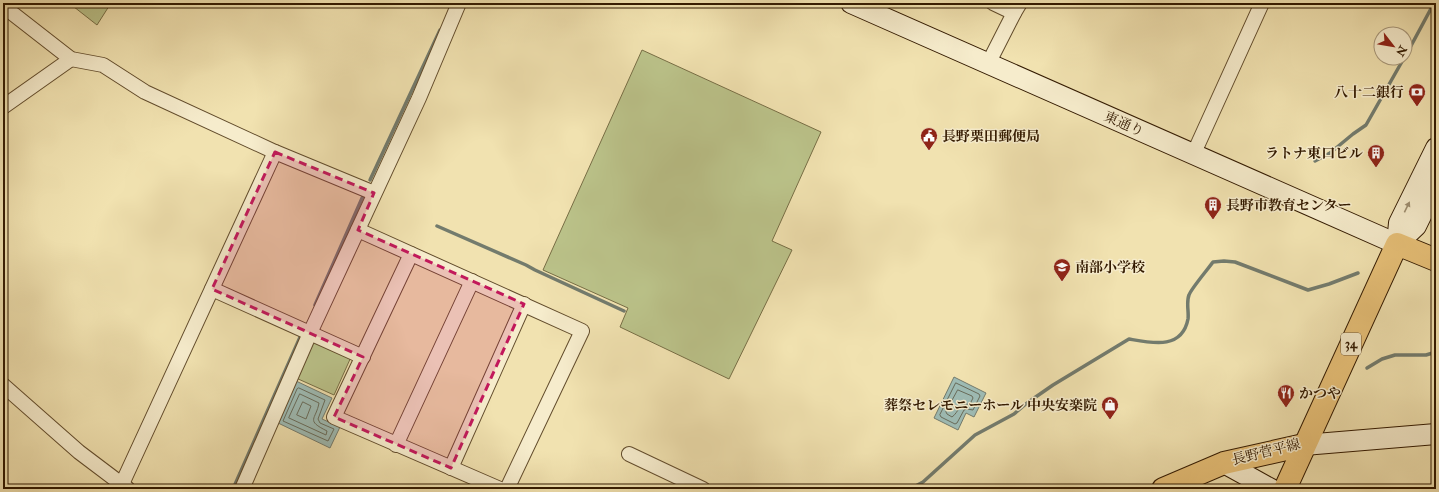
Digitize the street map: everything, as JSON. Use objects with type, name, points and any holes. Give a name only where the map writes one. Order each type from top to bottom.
[{"type":"main road","points":[[1397,244],[1436,260]]},
{"type":"main road","name":"長野菅平線","points":[[1163,489],[1224,463],[1304,445],[1397,244]]},
{"type":"main road","points":[[1285,489],[1304,445]]},
{"type":"street","points":[[242,489],[310,333],[419,98],[459,3]]},
{"type":"street","points":[[988,64],[1017,8],[993,3]]},
{"type":"street","points":[[1193,155],[1262,3]]},
{"type":"street","name":"東通り","points":[[863,5],[988,64],[1397,244]]},
{"type":"street","points":[[3,6],[71,59],[103,65],[145,92],[275,152],[374,193]]},
{"type":"street","points":[[3,107],[71,59]]},
{"type":"street","points":[[1397,244],[1399,223],[1436,148]]},
{"type":"street","points":[[3,385],[79,452],[125,487],[212,289],[275,152]]},
{"type":"street","points":[[1397,244],[1416,226],[1436,185]]},
{"type":"street","points":[[358,230],[582,331],[507,489]]},
{"type":"street","points":[[412,254],[334,418],[500,489]]},
{"type":"street","points":[[396,445],[472,281]]},
{"type":"street","points":[[212,289],[363,357]]},
{"type":"street","points":[[451,468],[524,304]]},
{"type":"street","points":[[1304,445],[1436,434]]},
{"type":"street","points":[[629,454],[703,489]]},
{"type":"street","points":[[1224,463],[1271,489]]},
{"type":"highlighted area","points":[[275,152],[374,193],[358,230],[524,304],[451,468],[334,417],[363,357],[212,289]]},
{"type":"green space","points":[[69,3],[111,3],[97,25]]},
{"type":"green space","points":[[642,50],[821,132],[772,241],[792,250],[729,379],[620,327],[628,308],[543,270]]},
{"type":"green space","points":[[314,340],[351,357],[334,395],[296,378]]},
{"type":"water","points":[[954,377],[986,393],[974,417],[966,413],[958,430],[934,418]]},
{"type":"water","points":[[296,381],[332,398],[322,419],[340,427],[330,448],[276,422]]},
{"type":"waterway","points":[[1413,42],[1434,3]]},
{"type":"waterway","points":[[370,180],[440,30]]},
{"type":"waterway","points":[[1315,161],[1330,153],[1366,125],[1399,66]]},
{"type":"waterway","points":[[315,305],[363,196]]},
{"type":"waterway","points":[[437,226],[526,265],[624,311]]},
{"type":"waterway","points":[[910,489],[923,482],[975,435],[1014,414],[1053,385],[1129,339],[1156,343],[1173,340],[1179,336],[1185,329],[1188,319],[1188,301],[1190,292],[1213,262],[1235,262],[1308,290],[1358,273]]},
{"type":"waterway","points":[[233,489],[301,335]]},
{"type":"waterway","points":[[1367,368],[1382,359],[1395,355],[1426,355],[1436,352]]},
{"type":"place","name":"八十二銀行","points":[[1417,107]]},
{"type":"place","name":"長野栗田郵便局","points":[[929,151]]},
{"type":"place","name":"ラトナ東口ビル","points":[[1376,168]]},
{"type":"place","name":"長野市教育センター","points":[[1213,220]]},
{"type":"place","name":"南部小学校","points":[[1062,282]]},
{"type":"place","name":"かつや","points":[[1286,408]]},
{"type":"place","name":"葬祭セレモニーホール 中央安楽院","points":[[1110,420]]}]
